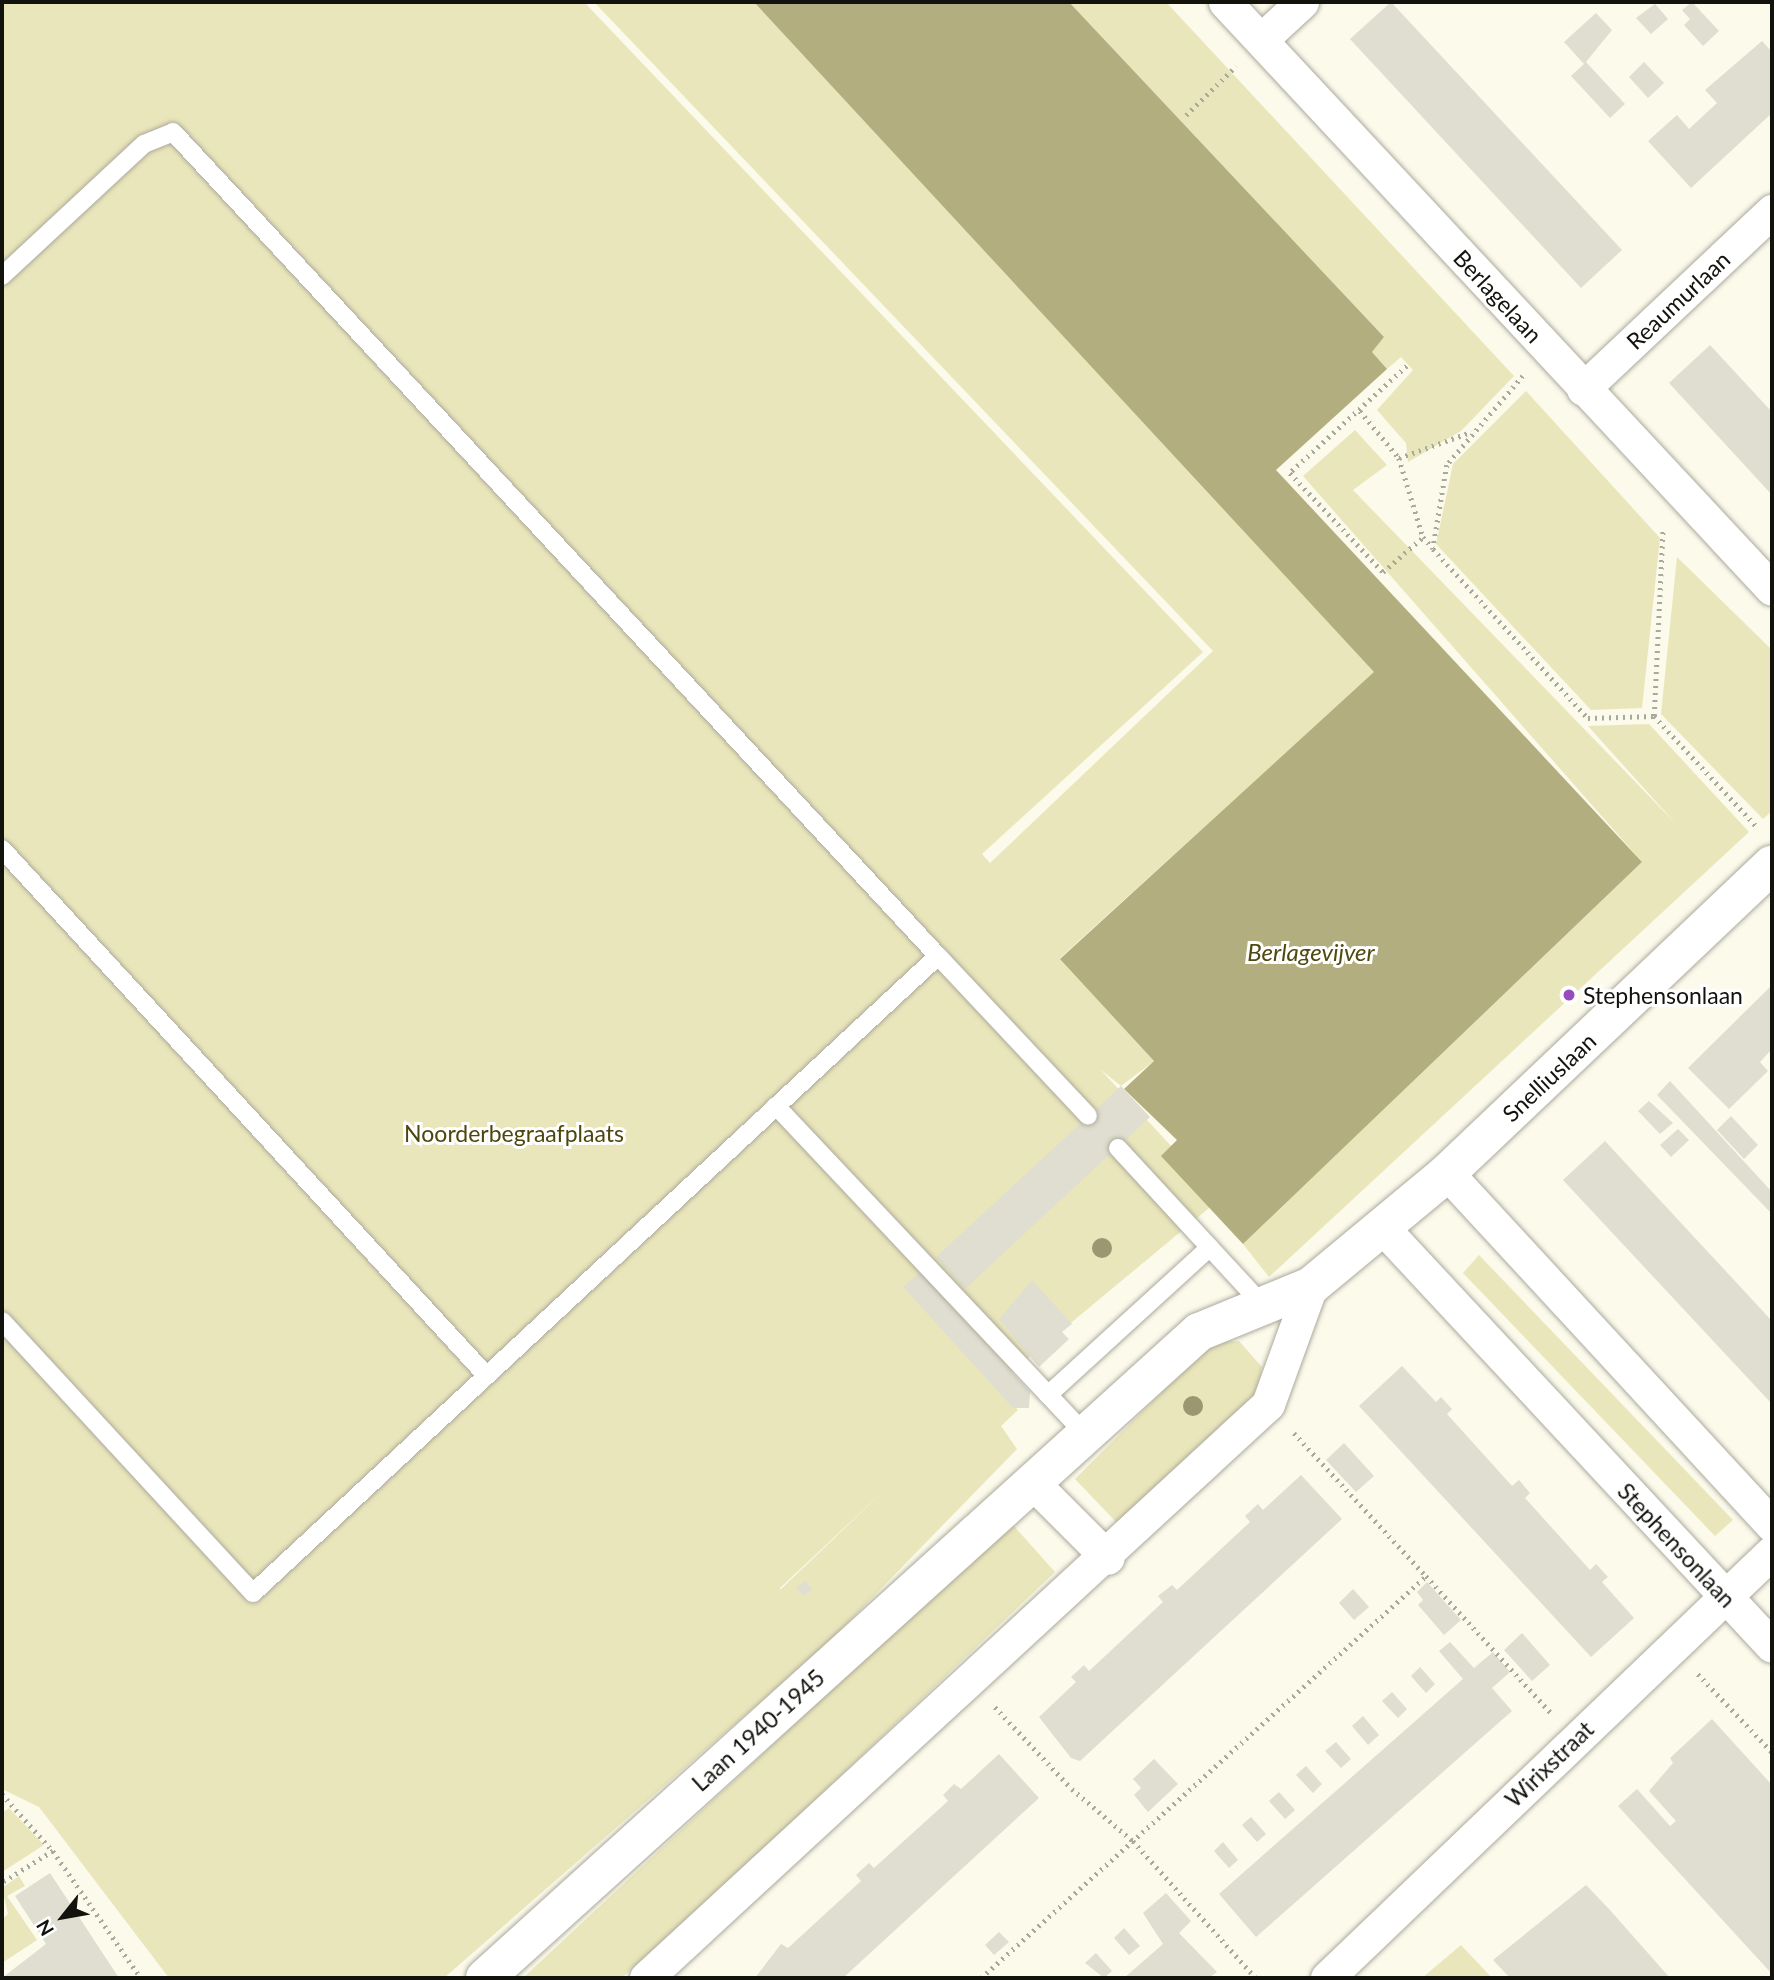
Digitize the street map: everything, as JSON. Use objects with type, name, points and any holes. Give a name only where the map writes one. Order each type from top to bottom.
[{"type":"street","name":"Berlagelaan","points":[[1225,2],[1772,589]]},
{"type":"street","points":[[1261,40],[1301,2]]},
{"type":"street","name":"Reaumurlaan","points":[[1583,389],[1772,211]]},
{"type":"street","name":"Snelliuslaan","points":[[1447,1173],[1768,849]]},
{"type":"street","points":[[1447,1173],[1772,1525]]},
{"type":"street","name":"Laan 1940-1945","points":[[485,1978],[1199,1332],[1311,1286],[1447,1173]]},
{"type":"street","name":"Stephensonlaan","points":[[1382,1227],[1772,1646]]},
{"type":"street","points":[[646,1978],[1108,1558],[1268,1405],[1311,1286]]},
{"type":"street","points":[[1032,1482],[1108,1558]]},
{"type":"street","name":"Wirixstraat","points":[[1327,1978],[1672,1646],[1727,1598],[1772,1552]]},
{"type":"lane","points":[[2,276],[144,144],[173,132],[1088,1116]]},
{"type":"lane","points":[[2,849],[486,1375]]},
{"type":"lane","points":[[2,1321],[253,1593],[938,956]]},
{"type":"lane","points":[[776,1106],[1085,1434]]},
{"type":"lane","points":[[1118,1148],[1263,1305]]},
{"type":"lane","points":[[1048,1395],[1210,1247]]},
{"type":"path","points":[[1186,115],[1230,72]]},
{"type":"path","points":[[1433,549],[1447,465],[1471,432],[1547,349]]},
{"type":"path","points":[[1407,366],[1290,474],[1383,572],[1423,537]]},
{"type":"path","points":[[1360,411],[1399,458],[1423,537],[1588,718],[1654,716]]},
{"type":"path","points":[[1399,458],[1471,432]]},
{"type":"path","points":[[1666,474],[1654,716],[1768,849]]},
{"type":"path","points":[[1268,1405],[1576,1739]]},
{"type":"path","points":[[981,1978],[1426,1576]]},
{"type":"path","points":[[1672,1646],[1772,1752]]},
{"type":"path","points":[[971,1682],[1072,1789],[1133,1841],[1256,1978]]},
{"type":"path","points":[[3,1798],[53,1851],[141,1978]]},
{"type":"path","points":[[2,1883],[53,1851]]},
{"type":"green space","name":"Noorderbegraafplaats","points":[[2,2],[584,2],[1203,652],[982,854],[990,863],[1213,651],[594,2],[754,2],[1375,672],[1060,958],[1154,1061],[1121,1086],[1100,1069],[1220,1199],[995,1386],[1018,1410],[1001,1426],[1017,1449],[830,1641],[444,1978],[169,1978],[39,1807],[2,1789]],"holes":[[[889,1486],[781,1589],[780,1588]]]},
{"type":"green space","points":[[1069,2],[1166,2],[1514,376],[1461,431],[1408,462],[1406,443],[1377,410],[1413,370],[1401,357],[1387,369],[1372,352],[1384,337]]},
{"type":"green space","points":[[1526,391],[1660,538],[1642,708],[1591,710],[1436,544],[1453,464]]},
{"type":"green space","points":[[1355,430],[1387,465],[1353,490],[1677,825],[1588,726],[1649,724],[1749,832],[1269,1277],[1243,1244],[1642,862],[1303,476]]},
{"type":"green space","points":[[1677,557],[1772,650],[1772,811],[1763,819],[1661,714]]},
{"type":"green space","points":[[1479,1255],[1733,1520],[1715,1536],[1463,1273]]},
{"type":"green space","points":[[1239,1341],[1262,1367],[1258,1392],[1119,1525],[1075,1479],[1212,1342]]},
{"type":"green space","points":[[1014,1526],[1055,1572],[777,1836],[622,1978],[523,1978],[985,1546]]},
{"type":"green space","points":[[9,1808],[44,1845],[2,1872],[2,1813]]},
{"type":"green space","points":[[19,1876],[25,1886],[7,1896],[37,1940],[2,1963],[2,1919],[8,1914],[2,1888]]},
{"type":"green space","points":[[1461,1945],[1492,1978],[1422,1978]]},
{"type":"water","name":"Berlagevijver","points":[[754,2],[1069,2],[1384,337],[1372,352],[1387,369],[1276,470],[1642,862],[1243,1244],[1161,1156],[1177,1140],[1124,1089],[1154,1061],[1060,959],[1374,672]]},
{"type":"building","points":[[1391,2],[1622,250],[1581,288],[1350,39]]},
{"type":"building","points":[[1692,2],[1719,31],[1703,46],[1684,25],[1690,19],[1682,10]]},
{"type":"building","points":[[1655,4],[1668,19],[1651,34],[1636,18]]},
{"type":"building","points":[[1596,13],[1612,30],[1586,62],[1625,104],[1610,118],[1571,76],[1584,64],[1564,42]]},
{"type":"building","points":[[1762,41],[1772,52],[1772,113],[1691,188],[1648,141],[1677,115],[1689,129],[1717,103],[1705,90]]},
{"type":"building","points":[[1644,62],[1664,83],[1648,98],[1629,77]]},
{"type":"building","points":[[1710,345],[1772,412],[1772,495],[1669,383]]},
{"type":"building","points":[[1772,985],[1772,1049],[1760,1062],[1768,1071],[1729,1109],[1688,1068]]},
{"type":"building","points":[[1670,1081],[1772,1192],[1772,1214],[1657,1095]]},
{"type":"building","points":[[1121,1086],[1150,1117],[965,1289],[936,1257]]},
{"type":"building","points":[[1649,1101],[1673,1123],[1660,1134],[1638,1111]]},
{"type":"building","points":[[1731,1116],[1758,1145],[1744,1159],[1717,1130]]},
{"type":"building","points":[[1678,1129],[1689,1140],[1671,1157],[1660,1145]]},
{"type":"building","points":[[1605,1141],[1772,1321],[1772,1404],[1563,1180]]},
{"type":"building","points":[[920,1272],[1030,1392],[1029,1408],[1013,1408],[903,1287]]},
{"type":"building","points":[[1032,1280],[1072,1324],[1062,1332],[1069,1339],[1039,1367],[999,1319]]},
{"type":"building","points":[[1402,1366],[1436,1402],[1441,1397],[1452,1409],[1447,1414],[1512,1486],[1519,1480],[1530,1493],[1525,1498],[1590,1570],[1596,1564],[1608,1577],[1602,1582],[1634,1618],[1591,1657],[1359,1406]]},
{"type":"building","points":[[1344,1443],[1374,1476],[1356,1492],[1326,1460]]},
{"type":"building","points":[[1301,1475],[1342,1519],[1080,1761],[1071,1758],[1039,1717],[1076,1682],[1071,1677],[1084,1665],[1089,1671],[1163,1602],[1158,1596],[1172,1585],[1177,1590],[1250,1522],[1245,1516],[1258,1504],[1263,1510]]},
{"type":"building","points":[[805,1581],[813,1589],[804,1596],[796,1588]]},
{"type":"building","points":[[1427,1582],[1461,1620],[1444,1635],[1418,1605],[1423,1600],[1417,1592]]},
{"type":"building","points":[[1353,1589],[1369,1607],[1354,1620],[1339,1603]]},
{"type":"building","points":[[1522,1633],[1550,1665],[1532,1681],[1504,1650]]},
{"type":"building","points":[[1450,1642],[1474,1668],[1493,1652],[1510,1672],[1492,1688],[1512,1711],[1256,1937],[1219,1894],[1463,1679],[1439,1651]]},
{"type":"building","points":[[1420,1667],[1435,1684],[1426,1693],[1411,1676]]},
{"type":"building","points":[[1392,1692],[1407,1709],[1398,1718],[1382,1701]]},
{"type":"building","points":[[1363,1716],[1379,1735],[1368,1745],[1352,1726]]},
{"type":"building","points":[[1712,1719],[1772,1785],[1772,1974],[1618,1806],[1637,1789],[1670,1826],[1676,1821],[1649,1791],[1673,1763],[1670,1758]]},
{"type":"building","points":[[1336,1742],[1351,1759],[1341,1768],[1325,1751]]},
{"type":"building","points":[[999,1754],[1039,1798],[843,1978],[755,1978],[781,1944],[788,1948],[861,1881],[856,1875],[869,1863],[874,1868],[948,1801],[943,1795],[954,1784],[961,1789]]},
{"type":"building","points":[[1154,1759],[1178,1784],[1148,1812],[1134,1795],[1141,1788],[1133,1779]]},
{"type":"building","points":[[1306,1766],[1322,1784],[1313,1793],[1296,1775]]},
{"type":"building","points":[[1279,1792],[1295,1810],[1285,1819],[1269,1801]]},
{"type":"building","points":[[1251,1817],[1266,1834],[1257,1842],[1242,1825]]},
{"type":"building","points":[[1223,1842],[1238,1860],[1229,1868],[1214,1851]]},
{"type":"building","points":[[50,1873],[119,1978],[2,1978],[46,1944],[15,1896]]},
{"type":"building","points":[[1586,1885],[1670,1978],[1510,1978],[1493,1960]]},
{"type":"building","points":[[1166,1893],[1191,1921],[1179,1933],[1217,1972],[1209,1978],[1124,1978],[1163,1944],[1143,1913]]},
{"type":"building","points":[[1124,1928],[1140,1946],[1129,1955],[1114,1938]]},
{"type":"building","points":[[999,1932],[1009,1942],[994,1955],[985,1945]]},
{"type":"building","points":[[1096,1953],[1112,1971],[1104,1978],[1085,1963]]},
{"type":"place","name":"Stephensonlaan","points":[[1569,995]]}]
